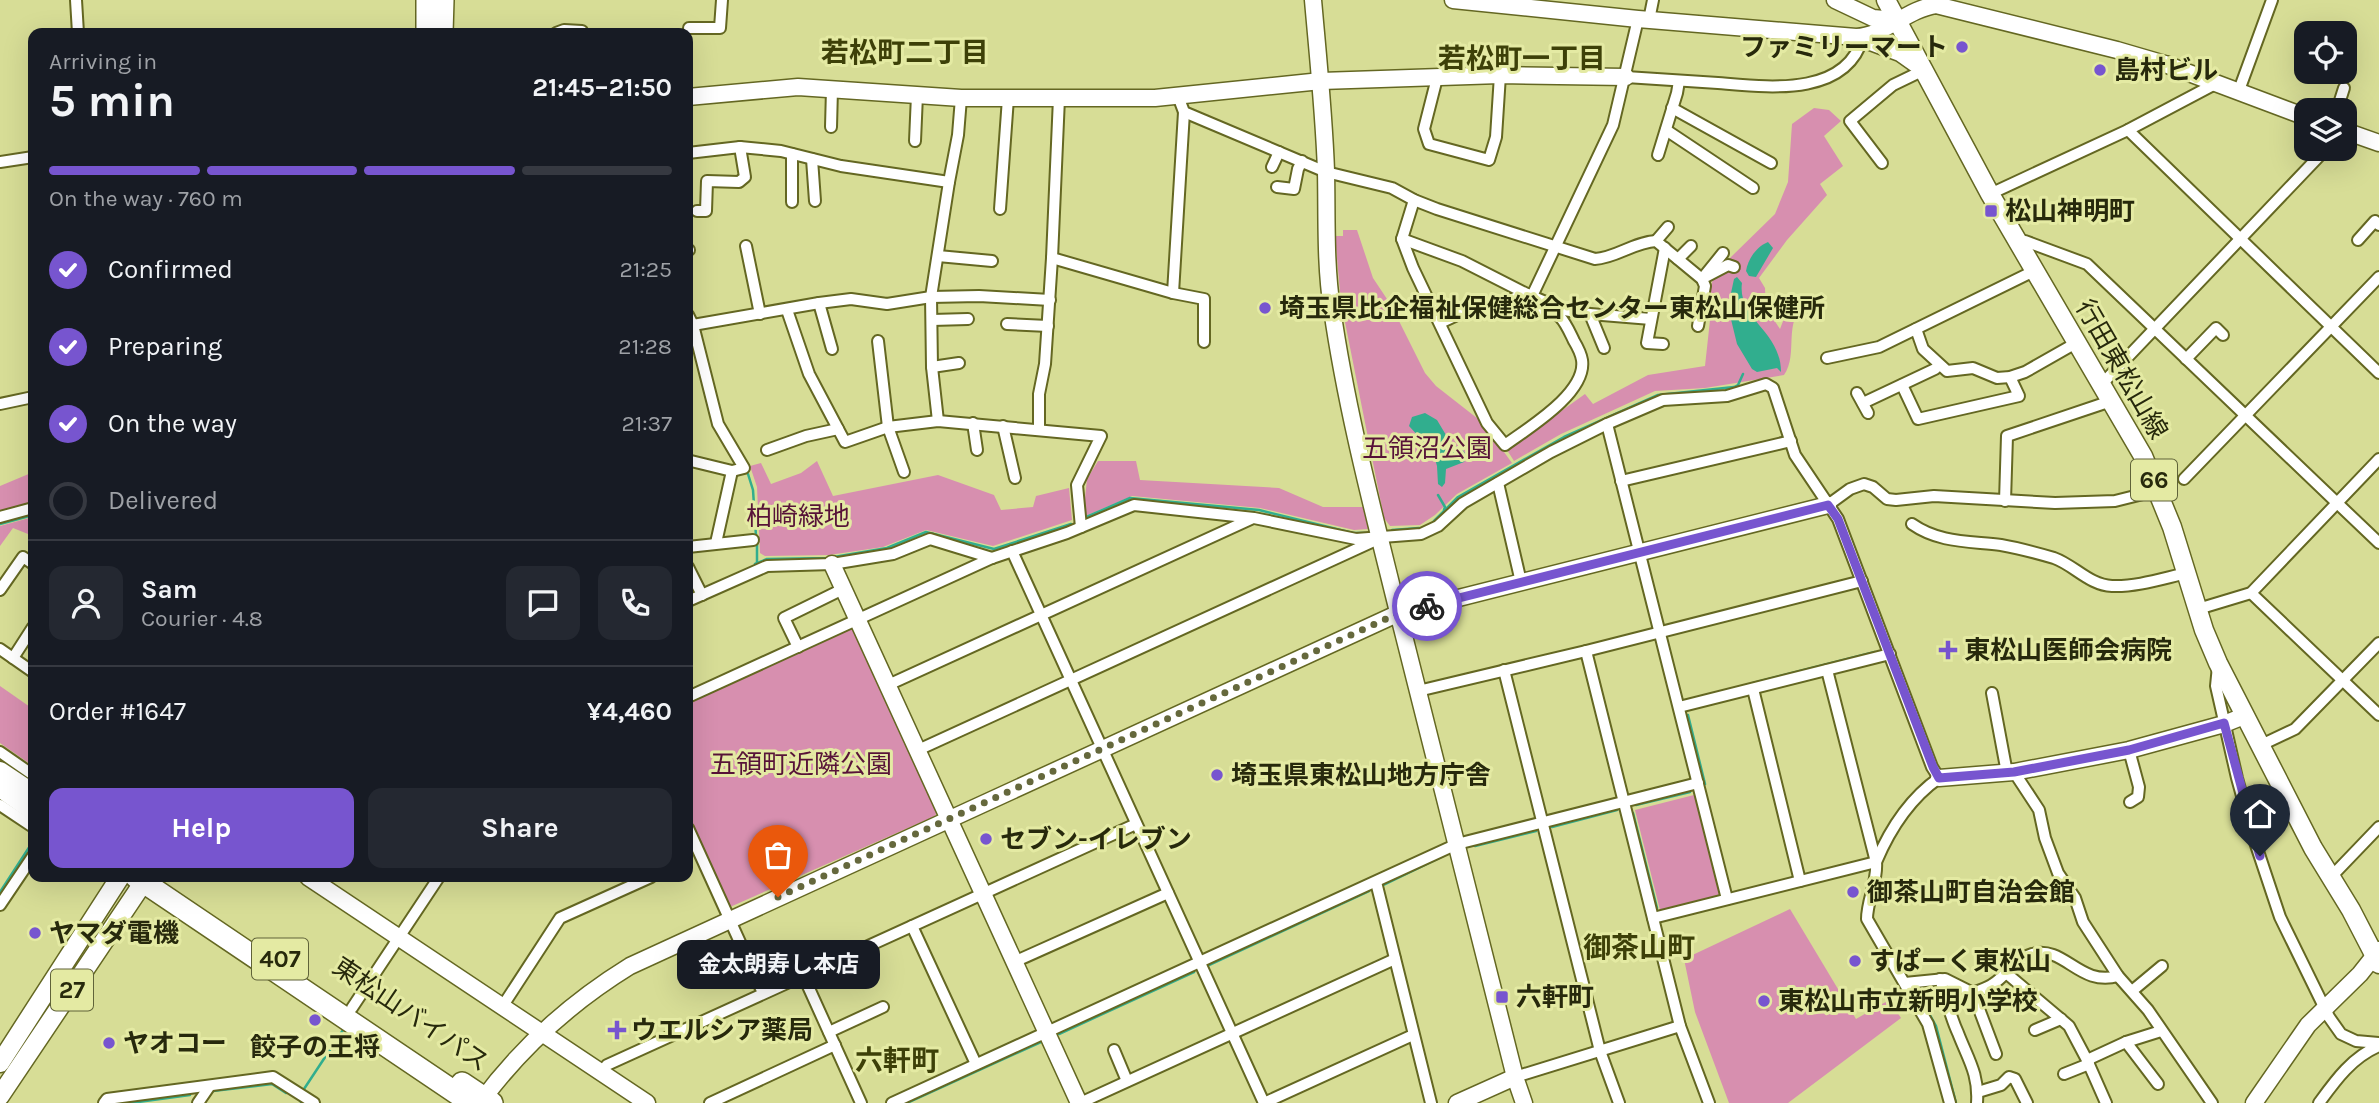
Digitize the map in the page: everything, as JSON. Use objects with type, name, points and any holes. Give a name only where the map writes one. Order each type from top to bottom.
[{"type":"highway","points":[[427,0],[427,28]]},
{"type":"highway","points":[[442,28],[443,0]]},
{"type":"highway","name":"東松山バイパス","points":[[152,882],[352,1008],[482,1102]]},
{"type":"highway","name":"東松山バイパス","points":[[152,882],[482,1102]]},
{"type":"main road","name":"行田東松山線","points":[[1886,0],[2018,244],[2143,456],[2159,490],[2197,609],[2218,663],[2312,848],[2378,956]]},
{"type":"main road","points":[[0,771],[28,790]]},
{"type":"main road","points":[[0,788],[28,808]]},
{"type":"main road","name":"27","points":[[0,1063],[117,882]]},
{"type":"main road","name":"27","points":[[0,1096],[143,882]]},
{"type":"street","points":[[76,0],[78,28]]},
{"type":"street","points":[[689,28],[720,28],[722,0]]},
{"type":"street","points":[[1313,0],[1321,81],[1326,172],[1326,248],[1332,307],[1360,458],[1515,1077],[1524,1103]]},
{"type":"street","points":[[1453,0],[1863,37],[1921,7],[1936,5],[2165,64],[2294,113]]},
{"type":"street","points":[[1414,200],[1402,239],[1413,268],[1487,423],[1506,445],[1574,390],[1583,361],[1563,321],[1558,315],[1540,312],[1530,302],[1530,295],[1613,125],[1644,19],[1653,0]]},
{"type":"street","points":[[1835,0],[1873,18],[1897,20]]},
{"type":"street","points":[[2238,93],[2272,0]]},
{"type":"street","points":[[1863,37],[1900,53],[1924,70],[1893,85],[1850,121],[1882,163]]},
{"type":"street","points":[[693,97],[798,87],[961,98],[1178,96],[1321,81],[1500,75],[1626,77],[1778,87],[1803,85],[1842,68],[1860,48],[1863,37]]},
{"type":"street","points":[[1437,78],[1424,129],[1429,144],[1489,160],[1496,136],[1500,75]]},
{"type":"street","points":[[1658,155],[1679,81]]},
{"type":"street","points":[[1990,194],[2128,130],[2214,84]]},
{"type":"street","points":[[2341,98],[2344,88]]},
{"type":"street","points":[[831,127],[832,89]]},
{"type":"street","points":[[915,141],[917,95]]},
{"type":"street","points":[[1173,293],[1184,112],[1178,96]]},
{"type":"street","points":[[938,421],[932,367],[931,297],[948,182],[958,135],[961,98]]},
{"type":"street","points":[[1000,209],[1008,98]]},
{"type":"street","points":[[1039,430],[1038,394],[1045,364],[1048,326],[1059,98]]},
{"type":"street","points":[[1672,108],[1771,163]]},
{"type":"street","points":[[1184,112],[1326,172],[1392,188],[1414,200],[1595,259],[1608,257],[1640,243],[1660,244],[1703,278],[1705,286],[1698,326]]},
{"type":"street","points":[[1666,130],[1753,188]]},
{"type":"street","points":[[2128,130],[2379,373]]},
{"type":"street","points":[[2357,136],[2379,144]]},
{"type":"street","points":[[693,152],[740,147],[792,153],[841,166],[948,182]]},
{"type":"street","points":[[697,211],[706,211],[707,181],[739,182],[745,177],[740,147]]},
{"type":"street","points":[[1272,167],[1279,152]]},
{"type":"street","points":[[792,153],[792,202]]},
{"type":"street","points":[[0,162],[28,158]]},
{"type":"street","points":[[812,159],[815,201]]},
{"type":"street","points":[[2101,385],[2315,161]]},
{"type":"street","points":[[1278,187],[1294,189],[1302,162]]},
{"type":"street","points":[[2358,240],[2375,221],[2379,225]]},
{"type":"street","points":[[1663,344],[1647,343],[1660,244],[1668,226]]},
{"type":"street","points":[[1402,239],[1462,261],[1564,310],[1651,319]]},
{"type":"street","points":[[2018,244],[2025,241],[2087,264],[2379,542]]},
{"type":"street","points":[[746,246],[760,314]]},
{"type":"street","points":[[1678,260],[1691,246]]},
{"type":"street","points":[[1703,278],[1723,253]]},
{"type":"street","points":[[938,256],[992,261]]},
{"type":"street","points":[[1052,258],[1173,293],[1204,299],[1203,342]]},
{"type":"street","points":[[1703,278],[1728,265],[1734,267]]},
{"type":"street","points":[[1827,358],[1879,347],[2034,271]]},
{"type":"street","points":[[2184,479],[2379,277]]},
{"type":"street","points":[[1440,323],[1468,310],[1481,313],[1519,296],[1530,295]]},
{"type":"street","points":[[693,320],[760,314],[851,299],[887,304],[931,297],[979,296],[1049,300]]},
{"type":"street","points":[[819,303],[832,349]]},
{"type":"street","points":[[786,310],[809,374],[845,442],[888,427],[938,421],[1101,436],[1077,485],[1081,527]]},
{"type":"street","points":[[1590,314],[1604,348]]},
{"type":"street","points":[[932,320],[968,319]]},
{"type":"street","points":[[1007,324],[1048,326]]},
{"type":"street","points":[[2186,359],[2216,328],[2223,335]]},
{"type":"street","points":[[1916,329],[1923,349],[1947,371],[1973,368],[1997,378],[2025,372],[2076,343]]},
{"type":"street","points":[[693,331],[718,424],[744,468],[732,471],[693,461]]},
{"type":"street","points":[[878,341],[888,427],[904,472]]},
{"type":"street","points":[[932,367],[959,363]]},
{"type":"street","points":[[1863,403],[1940,365]]},
{"type":"street","points":[[1902,385],[1918,419],[2019,396],[2010,377]]},
{"type":"street","points":[[693,695],[992,558],[1134,505],[1254,518],[1356,539],[1421,534],[1431,531],[1463,503],[1551,452],[1607,424],[1663,400],[1727,396],[1766,384],[1773,388],[1795,455],[1838,519],[1939,778]]},
{"type":"street","points":[[0,404],[28,398]]},
{"type":"street","points":[[2005,501],[2007,436],[2111,401]]},
{"type":"street","points":[[973,423],[977,450]]},
{"type":"street","points":[[1607,424],[1727,899]]},
{"type":"street","points":[[1003,426],[1015,478]]},
{"type":"street","points":[[767,450],[806,436],[838,429]]},
{"type":"street","points":[[1621,481],[1791,442]]},
{"type":"street","points":[[2197,609],[2251,593],[2379,459]]},
{"type":"street","points":[[716,543],[732,471]]},
{"type":"street","points":[[1498,483],[1521,582]]},
{"type":"street","points":[[482,1102],[508,1067],[541,1032],[588,993],[630,967],[729,919],[1399,613],[1828,505],[1850,489],[1864,484],[1873,487],[1886,499],[1896,500],[1934,496],[2055,503],[2115,501],[2159,490]]},
{"type":"street","points":[[0,517],[28,509]]},
{"type":"street","points":[[888,685],[1254,518]]},
{"type":"street","points":[[1912,524],[1926,534],[1940,538],[2003,546],[2056,559],[2092,580],[2111,586],[2187,573]]},
{"type":"street","points":[[918,750],[1380,538]]},
{"type":"street","points":[[693,599],[767,566],[832,564],[893,554],[930,539],[992,558]]},
{"type":"street","points":[[693,547],[753,540]]},
{"type":"street","points":[[1012,551],[1264,1103],[1413,1035]]},
{"type":"street","points":[[0,590],[23,557],[28,560]]},
{"type":"street","points":[[832,564],[1079,1103],[1395,959]]},
{"type":"street","points":[[693,577],[702,595]]},
{"type":"street","points":[[1418,691],[1862,581]]},
{"type":"street","points":[[798,648],[784,618],[843,589]]},
{"type":"street","points":[[2251,593],[2379,715]]},
{"type":"street","points":[[13,657],[28,634]]},
{"type":"street","points":[[2259,746],[2295,729],[2379,643]]},
{"type":"street","points":[[0,649],[28,668]]},
{"type":"street","points":[[1586,651],[1680,1026],[1709,1103]]},
{"type":"street","points":[[1679,708],[1891,654]]},
{"type":"street","points":[[2218,663],[2216,686],[2253,836],[2290,939],[2330,1019],[2344,1037],[2379,1045]]},
{"type":"street","points":[[1504,670],[1600,1051],[1619,1103]]},
{"type":"street","points":[[1827,670],[1877,872],[1867,908],[1867,919],[1928,1024],[1950,1103]]},
{"type":"street","points":[[1753,689],[1800,881]]},
{"type":"street","points":[[1992,693],[2011,773],[2039,810],[2045,838],[2058,873],[2075,898],[2083,922],[2118,976],[2148,1010],[2212,1103]]},
{"type":"street","points":[[1875,862],[1906,808],[1923,789],[1939,778],[2011,773],[2129,750],[2244,716]]},
{"type":"street","points":[[2129,750],[2139,787],[2138,797],[2130,803]]},
{"type":"street","points":[[0,752],[28,772]]},
{"type":"street","points":[[892,1103],[1457,844],[1698,783]]},
{"type":"street","points":[[0,805],[28,824]]},
{"type":"street","points":[[601,1072],[607,1065],[1136,824]]},
{"type":"street","points":[[2331,877],[2379,827]]},
{"type":"street","points":[[693,840],[763,993]]},
{"type":"street","points":[[693,858],[699,855]]},
{"type":"street","points":[[1653,918],[1875,862]]},
{"type":"street","points":[[0,905],[28,863]]},
{"type":"street","points":[[1376,881],[1431,1103]]},
{"type":"street","points":[[319,882],[647,1103]]},
{"type":"street","points":[[352,1008],[436,882]]},
{"type":"street","points":[[502,1007],[560,918],[627,882]]},
{"type":"street","points":[[1014,962],[1168,893]]},
{"type":"street","points":[[912,926],[976,1064]]},
{"type":"street","points":[[1973,993],[1993,984],[2020,960],[2032,954],[2051,953],[2080,972],[2092,976],[2106,979],[2118,976]]},
{"type":"street","points":[[2254,1103],[2295,1043],[2325,1008],[2378,956]]},
{"type":"street","points":[[2132,991],[2162,966]]},
{"type":"street","points":[[2006,973],[2073,1032],[2106,1103]]},
{"type":"street","points":[[803,975],[862,1103]]},
{"type":"street","points":[[1940,979],[1957,1032],[1974,1067],[1977,1097],[2001,1085],[2008,1077],[2015,1079],[2026,1103]]},
{"type":"street","points":[[1905,983],[1945,979],[1973,993],[1996,1054]]},
{"type":"street","points":[[829,1032],[883,1007]]},
{"type":"street","points":[[2035,1030],[2061,1019]]},
{"type":"street","points":[[1457,1103],[1515,1077],[1680,1026]]},
{"type":"street","points":[[2064,1074],[2126,1042],[2161,1031]]},
{"type":"street","points":[[2126,1042],[2158,1084]]},
{"type":"street","points":[[710,1103],[835,1045]]},
{"type":"street","points":[[2319,1103],[2348,1066],[2379,1045]]},
{"type":"street","points":[[1114,1050],[1128,1081]]},
{"type":"street","points":[[104,1103],[107,1099],[273,1077],[314,1103]]},
{"type":"street","points":[[198,1103],[209,1087]]},
{"type":"street","points":[[292,1103],[299,1093]]},
{"type":"green space","points":[[1814,108],[1829,110],[1841,121],[1824,136],[1843,166],[1820,184],[1827,195],[1787,240],[1759,278],[1765,288],[1766,308],[1780,329],[1785,316],[1800,301],[1806,304],[1799,311],[1792,328],[1790,357],[1784,375],[1705,388],[1655,391],[1561,434],[1514,461],[1507,450],[1585,394],[1593,404],[1648,375],[1705,366],[1711,311],[1707,308],[1713,278],[1775,214],[1788,182],[1792,124]]},
{"type":"green space","name":"五領沼公園","points":[[1343,230],[1357,230],[1373,278],[1391,305],[1425,373],[1436,386],[1482,422],[1512,463],[1457,494],[1420,525],[1390,526],[1384,518],[1341,302],[1335,236],[1343,236]]},
{"type":"green space","name":"柏崎緑地","points":[[817,461],[833,496],[938,475],[994,495],[1001,510],[1033,507],[1036,496],[1069,488],[1072,520],[993,546],[926,530],[883,547],[829,555],[765,556],[760,553],[757,487],[750,466],[761,463],[771,484],[801,473]]},
{"type":"green space","points":[[1098,461],[1136,461],[1140,480],[1279,488],[1323,507],[1363,507],[1368,529],[1354,530],[1260,508],[1132,496],[1083,517],[1087,479]]},
{"type":"green space","points":[[28,474],[28,503],[0,511],[0,486]]},
{"type":"green space","points":[[28,518],[28,534],[13,528],[0,546],[0,526]]},
{"type":"green space","name":"五領町近隣公園","points":[[854,628],[938,810],[935,816],[730,907],[693,824],[693,702]]},
{"type":"green space","points":[[0,686],[28,706],[28,763],[0,743]]},
{"type":"green space","points":[[1694,795],[1721,896],[1660,910],[1635,810]]},
{"type":"green space","name":"東松山市立新明小学校","points":[[1790,909],[1856,1019],[1889,1000],[1901,1018],[1788,1103],[1729,1103],[1695,1012],[1684,959]]},
{"type":"water","points":[[1768,242],[1773,248],[1756,277],[1749,276],[1746,271],[1751,258],[1756,250]]},
{"type":"water","points":[[1737,277],[1742,283],[1746,306],[1774,346],[1781,372],[1777,368],[1757,372],[1752,369],[1737,344],[1728,307],[1734,279]]},
{"type":"water","points":[[1425,413],[1437,420],[1449,440],[1445,449],[1447,454],[1452,457],[1455,446],[1462,449],[1467,456],[1464,462],[1446,469],[1442,487],[1438,484],[1433,452],[1409,426],[1412,417]]},
{"type":"waterway","points":[[1434,521],[1458,497],[1564,437],[1658,395],[1734,387],[1738,385],[1743,374]]},
{"type":"waterway","points":[[1781,396],[1799,452],[1819,482]]},
{"type":"waterway","points":[[748,474],[753,490],[756,536]]},
{"type":"waterway","points":[[1438,495],[1444,510]]},
{"type":"waterway","points":[[1084,518],[1130,498],[1259,510],[1353,533],[1365,533]]},
{"type":"waterway","points":[[0,524],[28,516]]},
{"type":"waterway","points":[[755,564],[767,559],[828,558],[887,548],[926,532],[994,549],[1071,524]]},
{"type":"waterway","points":[[1392,530],[1419,528]]},
{"type":"waterway","points":[[757,543],[757,563]]},
{"type":"waterway","points":[[1753,683],[1875,652]]},
{"type":"waterway","points":[[1688,715],[1705,784]]},
{"type":"waterway","points":[[1636,805],[1690,792]]},
{"type":"waterway","points":[[1552,827],[1617,810]]},
{"type":"waterway","points":[[1633,813],[1657,908]]},
{"type":"waterway","points":[[1475,846],[1536,831]]},
{"type":"waterway","points":[[0,892],[28,849]]},
{"type":"waterway","points":[[1383,885],[1443,856]]},
{"type":"waterway","points":[[1209,965],[1369,891]]},
{"type":"waterway","points":[[1059,1034],[1194,972]]},
{"type":"waterway","points":[[1916,990],[1936,1026],[1956,1103]]},
{"type":"waterway","points":[[304,1089],[343,1030]]},
{"type":"waterway","points":[[907,1103],[1041,1042]]},
{"type":"waterway","points":[[213,1091],[272,1084],[286,1093]]},
{"type":"waterway","points":[[131,1103],[190,1095]]},
{"type":"way so far","points":[[778,897],[1399,613],[1427,606]]},
{"type":"place","name":"ファミリーマート","points":[[1962,47]]},
{"type":"place","name":"島村ビル","points":[[2100,70]]},
{"type":"place","name":"松山神明町","points":[[1991,211]]},
{"type":"place","name":"埼玉県比企福祉保健総合センター東松山保健所","points":[[1265,308]]},
{"type":"place","name":"東松山医師会病院","points":[[1948,650]]},
{"type":"place","name":"埼玉県東松山地方庁舎","points":[[1217,775]]},
{"type":"place","name":"セブン-イレブン","points":[[986,839]]},
{"type":"place","name":"御茶山町自治会館","points":[[1853,892]]},
{"type":"place","name":"金太朗寿し本店","points":[[778,897]]},
{"type":"place","name":"ヤマダ電機","points":[[35,933]]},
{"type":"place","name":"すぱーく東松山","points":[[1855,961]]},
{"type":"place","name":"六軒町","points":[[1502,997]]},
{"type":"place","name":"東松山市立新明小学校","points":[[1764,1001]]},
{"type":"place","name":"餃子の王将","points":[[315,1020]]},
{"type":"place","name":"ウエルシア薬局","points":[[617,1030]]},
{"type":"place","name":"ヤオコー","points":[[109,1043]]},
{"type":"district","name":"若松町二丁目","points":[[905,52]]},
{"type":"district","name":"若松町一丁目","points":[[1522,58]]},
{"type":"district","name":"御茶山町","points":[[1639,947]]},
{"type":"district","name":"六軒町","points":[[897,1060]]},
{"type":"route","points":[[1427,606],[1828,505],[1838,519],[1939,778],[2014,772],[2129,750],[2224,723],[2260,856]]}]
